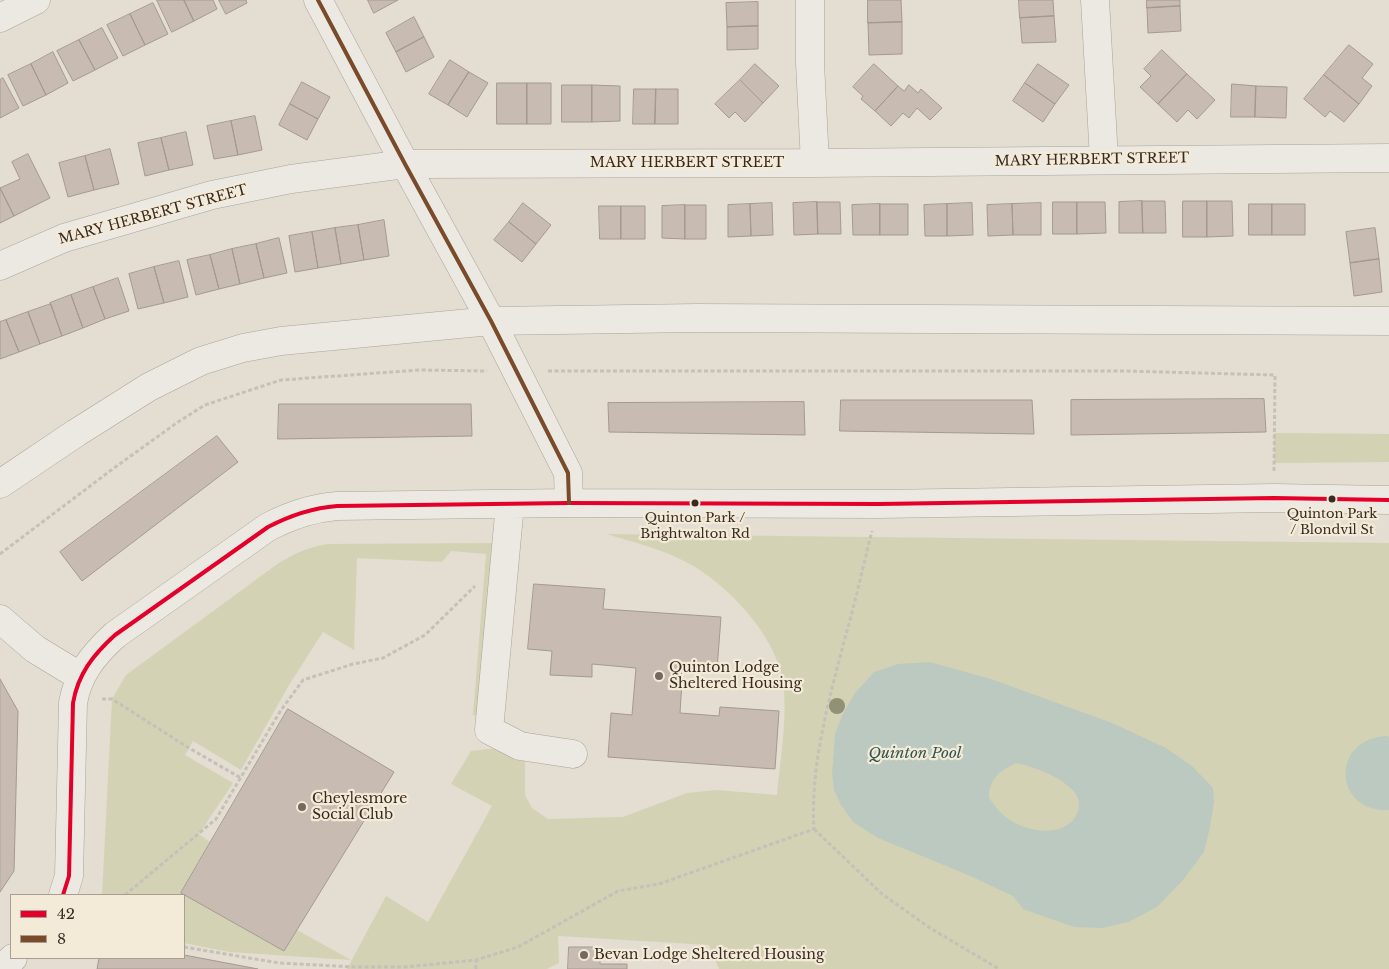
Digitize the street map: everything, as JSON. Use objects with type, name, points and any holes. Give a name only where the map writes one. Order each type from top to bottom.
[{"type":"street","points":[[0,18],[36,0]]},
{"type":"street","points":[[318,0],[491,321],[568,474],[569,503]]},
{"type":"street","points":[[810,0],[810,63],[815,163]]},
{"type":"street","points":[[1095,0],[1104,159]]},
{"type":"street","name":"MARY HERBERT STREET","points":[[0,266],[64,238],[212,196],[291,179],[405,164],[1389,158]]},
{"type":"street","points":[[0,484],[149,387],[201,361],[243,348],[281,341],[491,321],[697,318],[1389,321]]},
{"type":"street","points":[[63,894],[69,876],[77,688],[92,658],[115,635],[268,527],[286,517],[318,508],[337,506],[569,503],[879,504],[1274,498],[1389,500]]},
{"type":"street","points":[[510,504],[489,730],[520,746],[573,754]]},
{"type":"street","points":[[0,619],[77,688]]},
{"type":"street","points":[[1,969],[12,959]]},
{"type":"path","points":[[0,554],[178,422],[205,405],[280,380],[419,370],[1125,371],[1275,374],[1274,498]]},
{"type":"path","points":[[879,504],[829,700],[818,758],[813,810],[814,829],[882,894],[930,928],[999,969]]},
{"type":"path","points":[[125,894],[216,819],[281,710],[303,680],[354,664],[383,658],[416,640],[424,635],[474,587],[505,566]]},
{"type":"path","points":[[77,688],[112,699],[189,748],[242,778]]},
{"type":"path","points":[[185,946],[280,963],[356,967],[406,967],[476,960],[518,947],[618,891],[659,884],[814,829]]},
{"type":"path","points":[[476,960],[476,969]]},
{"type":"shaded area","points":[[1274,433],[1389,434],[1389,462],[1274,463]]},
{"type":"shaded area","points":[[607,534],[1389,543],[1389,969],[719,969],[709,945],[558,936],[559,963],[547,969],[347,969],[386,896],[428,922],[492,806],[451,784],[471,751],[498,748],[515,760],[525,761],[525,795],[532,808],[548,819],[623,817],[687,793],[716,790],[777,795],[785,709],[783,682],[770,646],[759,628],[746,610],[731,595],[698,569],[664,552]]},
{"type":"shaded area","points":[[496,543],[482,716],[473,715],[486,554],[451,551],[442,562],[357,558],[354,650],[323,632],[289,685],[241,770],[193,741],[185,755],[233,783],[199,834],[210,842],[181,893],[183,894],[102,894],[112,699],[126,675],[276,565],[307,549],[328,544]]},
{"type":"shaded area","points":[[185,895],[284,951],[297,930],[351,960],[229,952],[185,943]]},
{"type":"water","name":"Quinton Pool","points":[[930,662],[991,679],[1112,723],[1166,748],[1193,767],[1213,788],[1214,803],[1204,852],[1183,880],[1157,907],[1128,922],[1102,928],[1074,927],[1023,909],[1013,896],[968,875],[878,838],[853,822],[841,805],[834,790],[832,773],[835,734],[843,714],[855,693],[874,672],[898,664]],"holes":[[[1016,763],[1062,781],[1078,798],[1079,808],[1074,819],[1068,825],[1060,829],[1041,830],[1014,823],[1004,816],[989,798],[989,791],[996,776]]]},
{"type":"water","points":[[1389,737],[1389,810],[1371,808],[1357,800],[1349,789],[1346,775],[1348,762],[1355,749],[1368,740]]},
{"type":"building","points":[[157,0],[184,0],[194,21],[172,32]]},
{"type":"building","points":[[184,0],[213,0],[217,9],[194,21]]},
{"type":"building","points":[[219,0],[246,0],[247,3],[226,14]]},
{"type":"building","points":[[368,0],[398,0],[374,13]]},
{"type":"building","points":[[868,0],[901,0],[902,22],[868,23]]},
{"type":"building","points":[[1019,0],[1053,0],[1054,16],[1020,18]]},
{"type":"building","points":[[1147,0],[1180,0],[1180,6],[1147,8]]},
{"type":"building","points":[[758,2],[758,26],[727,27],[726,3]]},
{"type":"building","points":[[153,3],[168,34],[145,45],[130,14]]},
{"type":"building","points":[[1180,6],[1181,31],[1148,33],[1147,8]]},
{"type":"building","points":[[130,14],[145,45],[123,56],[107,25]]},
{"type":"building","points":[[1054,16],[1056,42],[1022,43],[1020,18]]},
{"type":"building","points":[[414,17],[424,37],[396,52],[386,33]]},
{"type":"building","points":[[902,22],[902,54],[869,55],[868,23]]},
{"type":"building","points":[[758,26],[758,49],[727,50],[727,27]]},
{"type":"building","points":[[102,28],[118,58],[95,70],[79,40]]},
{"type":"building","points":[[424,37],[434,57],[406,72],[396,52]]},
{"type":"building","points":[[79,40],[95,70],[73,81],[57,51]]},
{"type":"building","points":[[1349,45],[1373,64],[1362,78],[1372,86],[1359,104],[1324,75]]},
{"type":"building","points":[[1162,50],[1187,74],[1158,104],[1140,87],[1151,76],[1144,69]]},
{"type":"building","points":[[53,52],[68,83],[46,95],[31,64]]},
{"type":"building","points":[[450,60],[469,72],[448,105],[429,94]]},
{"type":"building","points":[[31,64],[46,95],[23,106],[8,75]]},
{"type":"building","points":[[755,64],[779,86],[763,103],[740,80]]},
{"type":"building","points":[[874,64],[898,86],[875,111],[861,99],[863,96],[853,87]]},
{"type":"building","points":[[1038,64],[1069,85],[1055,104],[1025,83]]},
{"type":"building","points":[[469,72],[488,83],[467,117],[448,105]]},
{"type":"building","points":[[1187,74],[1215,100],[1197,119],[1188,110],[1177,122],[1158,104]]},
{"type":"building","points":[[1324,75],[1359,104],[1344,122],[1330,111],[1325,117],[1304,99]]},
{"type":"building","points":[[3,78],[19,108],[0,118],[0,80]]},
{"type":"building","points":[[740,80],[763,103],[745,122],[735,112],[729,118],[715,104]]},
{"type":"building","points":[[302,82],[330,97],[318,119],[290,104]]},
{"type":"building","points":[[497,83],[527,83],[527,124],[497,124]]},
{"type":"building","points":[[527,83],[551,83],[551,124],[527,124]]},
{"type":"building","points":[[1025,83],[1055,104],[1043,122],[1013,101]]},
{"type":"building","points":[[1232,84],[1256,86],[1255,117],[1231,117]]},
{"type":"building","points":[[562,85],[592,85],[592,122],[562,122]]},
{"type":"building","points":[[592,85],[620,86],[620,121],[592,122]]},
{"type":"building","points":[[909,85],[918,93],[921,89],[942,108],[930,120],[917,108],[909,118],[903,113],[891,126],[875,111],[898,86],[904,91]]},
{"type":"building","points":[[1256,86],[1287,87],[1286,118],[1255,117]]},
{"type":"building","points":[[634,89],[656,89],[655,124],[633,124]]},
{"type":"building","points":[[656,89],[678,89],[678,124],[655,124]]},
{"type":"building","points":[[290,104],[318,119],[307,140],[279,125]]},
{"type":"building","points":[[255,116],[262,150],[238,155],[231,121]]},
{"type":"building","points":[[231,121],[238,155],[214,159],[207,126]]},
{"type":"building","points":[[186,132],[193,165],[169,170],[161,138]]},
{"type":"building","points":[[161,138],[169,170],[145,176],[138,143]]},
{"type":"building","points":[[110,149],[119,184],[94,190],[85,156]]},
{"type":"building","points":[[28,154],[50,198],[14,216],[0,188],[20,179],[12,162]]},
{"type":"building","points":[[85,156],[94,190],[68,197],[59,163]]},
{"type":"building","points":[[0,188],[14,216],[0,223]]},
{"type":"building","points":[[1142,201],[1143,233],[1119,233],[1119,202]]},
{"type":"building","points":[[1142,201],[1165,201],[1166,233],[1143,233]]},
{"type":"building","points":[[1183,201],[1207,201],[1207,237],[1183,237]]},
{"type":"building","points":[[1207,201],[1232,201],[1233,236],[1207,237]]},
{"type":"building","points":[[817,202],[840,202],[841,234],[818,234]]},
{"type":"building","points":[[817,202],[818,234],[794,235],[793,203]]},
{"type":"building","points":[[1053,202],[1077,202],[1077,234],[1053,234]]},
{"type":"building","points":[[1077,202],[1105,202],[1106,233],[1077,234]]},
{"type":"building","points":[[523,203],[551,225],[536,244],[509,222]]},
{"type":"building","points":[[772,203],[773,235],[751,236],[750,204]]},
{"type":"building","points":[[972,203],[973,235],[947,236],[947,204]]},
{"type":"building","points":[[1041,203],[1041,235],[1013,235],[1012,204]]},
{"type":"building","points":[[750,204],[751,236],[728,237],[728,205]]},
{"type":"building","points":[[880,204],[880,235],[853,235],[852,205]]},
{"type":"building","points":[[880,204],[908,204],[908,235],[880,235]]},
{"type":"building","points":[[947,204],[947,236],[925,236],[924,205]]},
{"type":"building","points":[[1012,204],[1013,235],[988,236],[987,205]]},
{"type":"building","points":[[1249,204],[1272,204],[1272,235],[1249,235]]},
{"type":"building","points":[[1272,204],[1305,204],[1305,235],[1272,235]]},
{"type":"building","points":[[685,205],[706,205],[706,239],[685,239]]},
{"type":"building","points":[[685,205],[685,239],[662,238],[662,206]]},
{"type":"building","points":[[599,206],[621,206],[621,239],[600,239]]},
{"type":"building","points":[[621,206],[645,206],[645,239],[621,239]]},
{"type":"building","points":[[384,220],[389,256],[364,260],[358,225]]},
{"type":"building","points":[[509,222],[536,244],[522,262],[494,240]]},
{"type":"building","points":[[358,225],[364,260],[341,264],[335,228]]},
{"type":"building","points":[[335,228],[341,264],[318,268],[312,232]]},
{"type":"building","points":[[1375,228],[1379,259],[1350,263],[1346,232]]},
{"type":"building","points":[[312,232],[318,268],[295,272],[289,236]]},
{"type":"building","points":[[279,238],[287,273],[264,278],[256,244]]},
{"type":"building","points":[[256,244],[264,278],[240,284],[232,249]]},
{"type":"building","points":[[232,249],[240,284],[219,289],[210,255]]},
{"type":"building","points":[[210,255],[219,289],[196,295],[187,260]]},
{"type":"building","points":[[1379,259],[1382,292],[1354,296],[1350,263]]},
{"type":"building","points":[[179,261],[188,297],[164,303],[154,267]]},
{"type":"building","points":[[154,267],[164,303],[138,309],[129,274]]},
{"type":"building","points":[[118,278],[129,311],[105,319],[93,287]]},
{"type":"building","points":[[93,287],[105,319],[83,328],[71,295]]},
{"type":"building","points":[[71,295],[83,328],[62,336],[50,303]]},
{"type":"building","points":[[51,304],[62,336],[40,344],[28,312]]},
{"type":"building","points":[[28,312],[40,344],[19,352],[6,320]]},
{"type":"building","points":[[6,320],[19,352],[0,359],[0,322]]},
{"type":"building","points":[[1264,399],[1266,432],[1071,435],[1071,400]]},
{"type":"building","points":[[841,400],[1032,400],[1034,434],[840,431]]},
{"type":"building","points":[[804,402],[805,435],[609,432],[608,403]]},
{"type":"building","points":[[279,404],[471,404],[472,436],[278,439]]},
{"type":"building","points":[[217,436],[238,462],[82,581],[60,552]]},
{"type":"building","name":"Quinton Lodge Sheltered Housing","points":[[534,584],[605,589],[603,609],[721,617],[717,669],[683,666],[680,713],[719,716],[720,707],[779,711],[775,769],[608,757],[611,713],[632,715],[636,668],[592,664],[592,677],[550,675],[552,651],[528,649]]},
{"type":"building","points":[[0,679],[18,711],[14,871],[0,892]]},
{"type":"building","name":"Cheylesmore Social Club","points":[[288,709],[394,772],[284,951],[181,893]]},
{"type":"building","name":"Bevan Lodge Sheltered Housing","points":[[569,947],[600,947],[600,964],[627,964],[627,969],[568,969]]},
{"type":"building","points":[[185,955],[258,969],[97,969],[99,959],[185,959]]},
{"type":"transit line","name":"8","points":[[318,0],[491,321],[568,473],[569,503]]},
{"type":"transit line","name":"42","points":[[63,894],[69,876],[73,703],[79,683],[93,658],[115,635],[268,527],[302,513],[319,508],[337,506],[569,503],[879,504],[1274,498],[1389,500]]},
{"type":"place","name":"Quinton Park / Blondvil St","points":[[1332,499]]},
{"type":"place","name":"Quinton Park / Brightwalton Rd","points":[[695,503]]},
{"type":"place","name":"Quinton Lodge Sheltered Housing","points":[[659,676]]},
{"type":"place","name":"Cheylesmore Social Club","points":[[302,807]]},
{"type":"place","name":"Bevan Lodge Sheltered Housing","points":[[584,955]]}]
